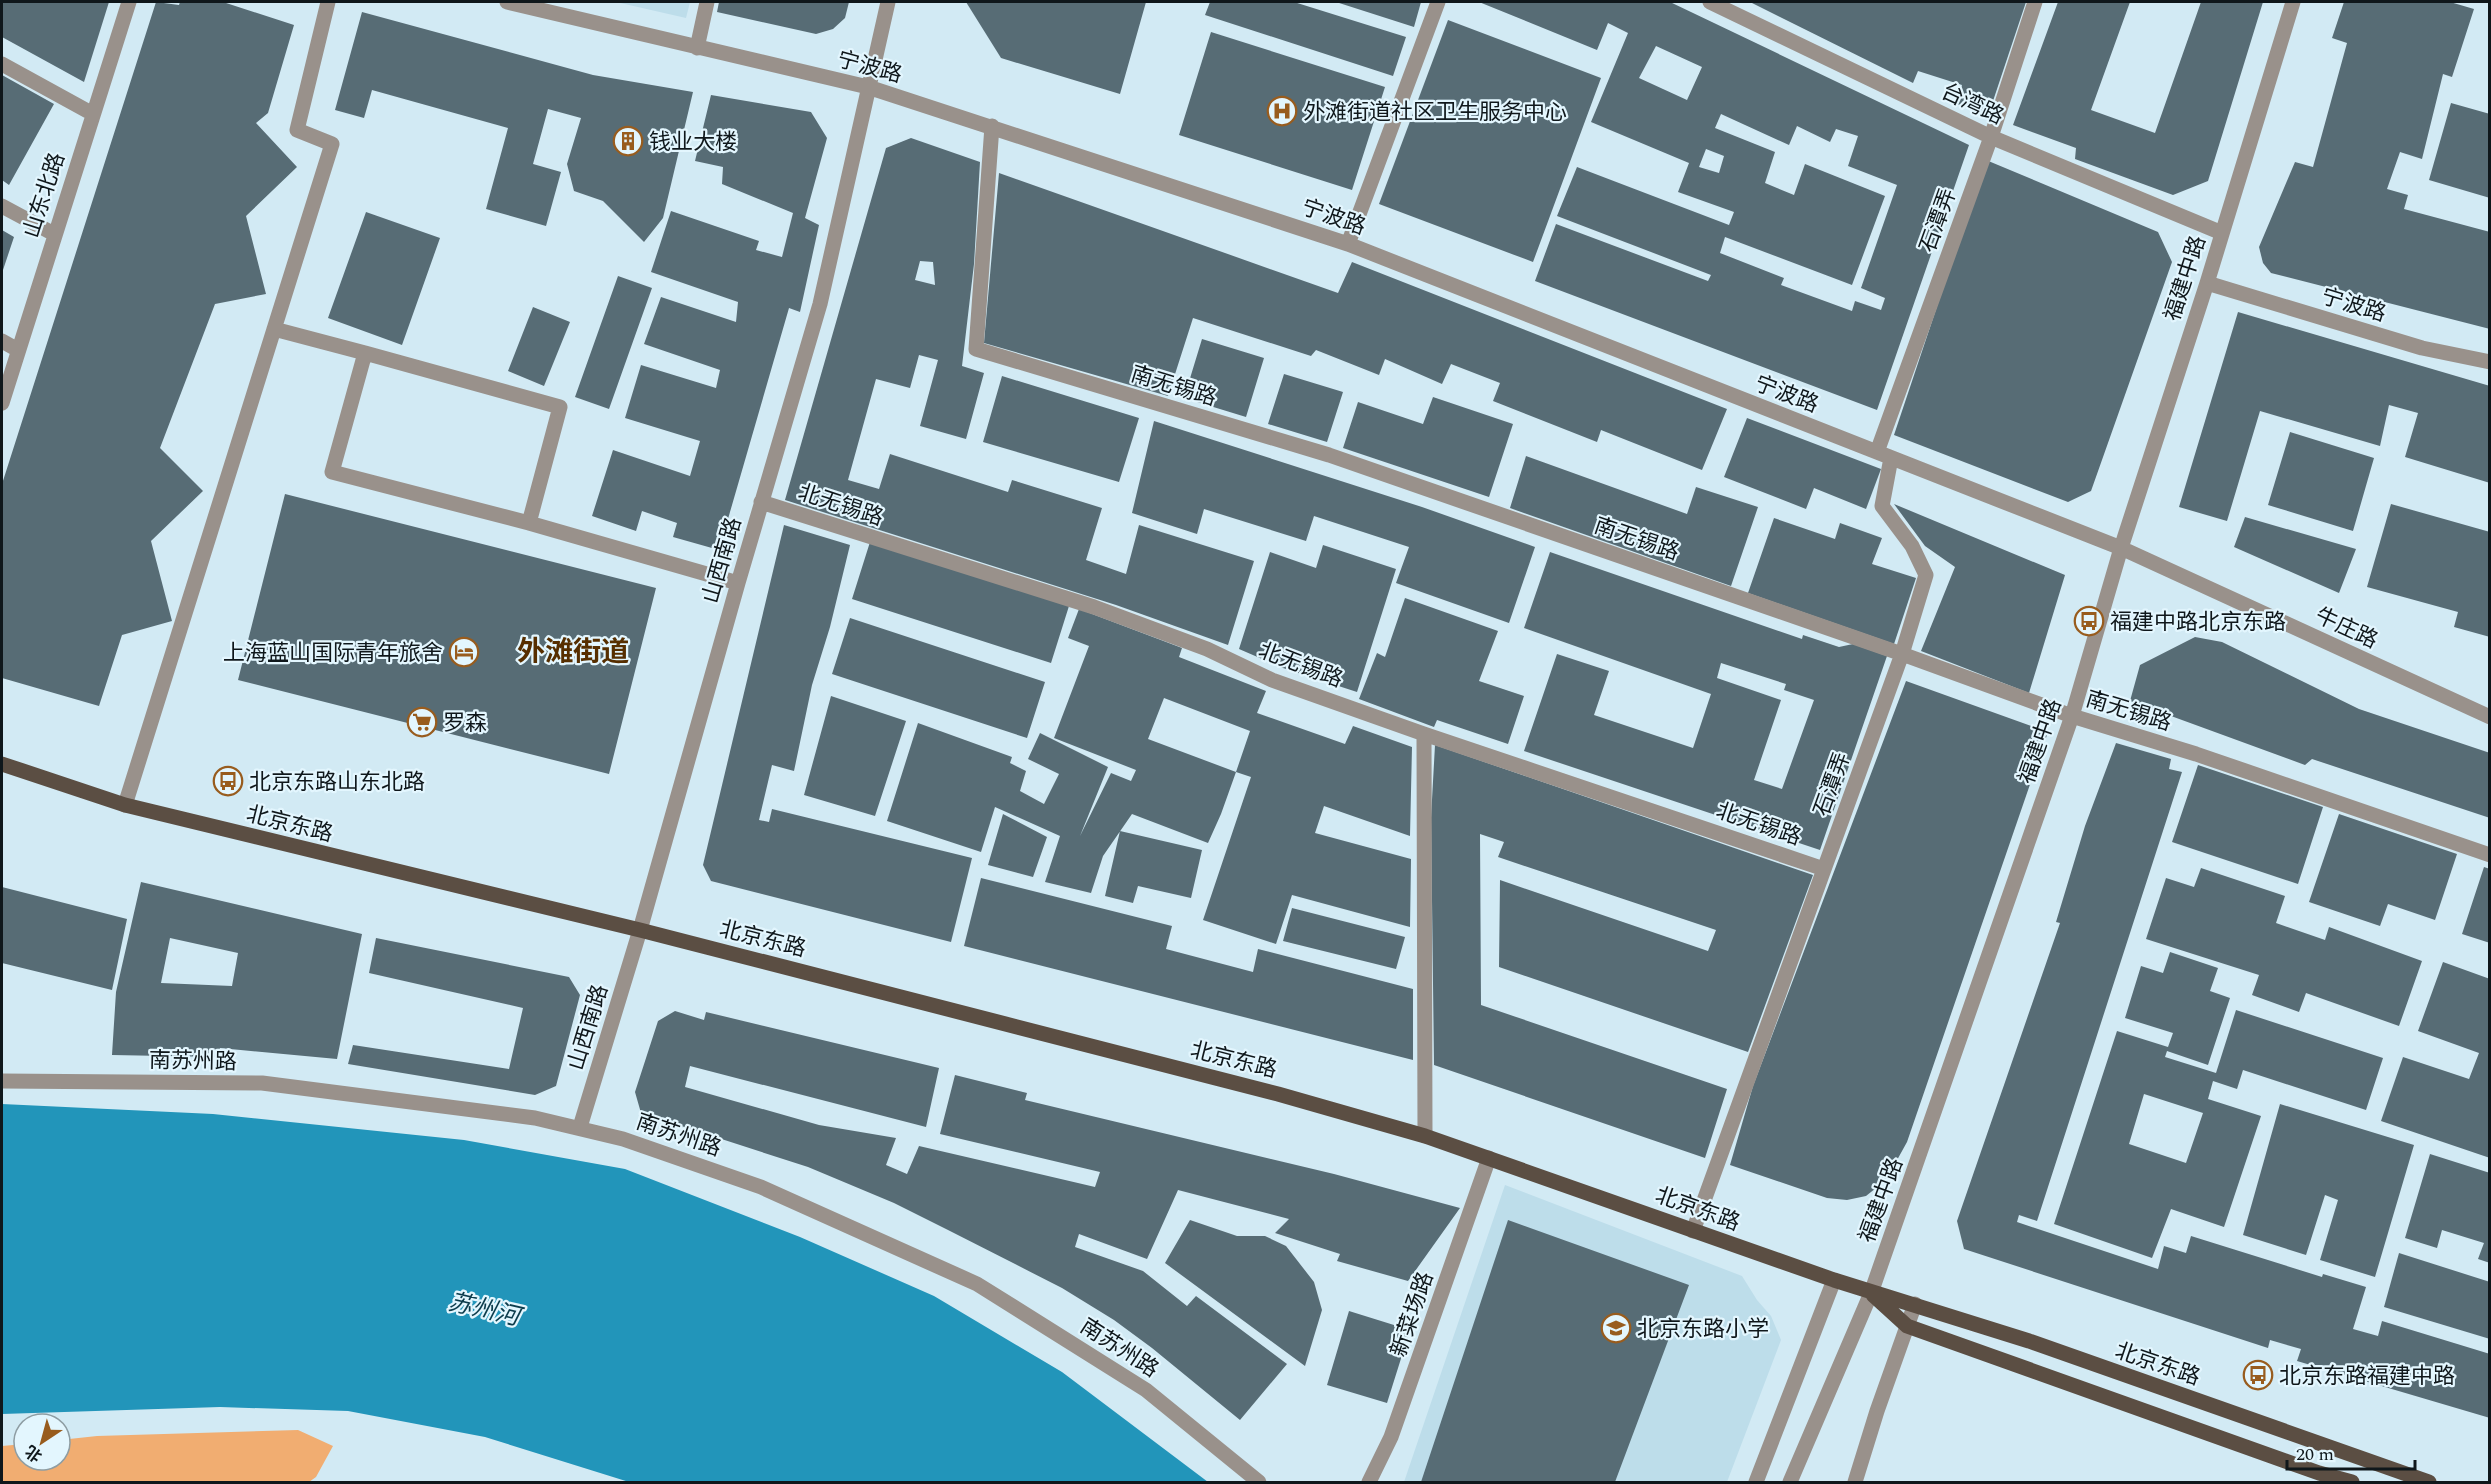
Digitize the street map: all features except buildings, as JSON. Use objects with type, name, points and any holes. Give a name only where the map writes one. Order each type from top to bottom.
[{"type":"main road","name":"北京东路","points":[[2,764],[125,805],[640,930],[1278,1094],[1425,1136],[1834,1281],[1915,1304],[2029,1341],[2429,1482]]},
{"type":"main road","points":[[1871,1293],[1907,1326],[2319,1473],[2352,1482]]},
{"type":"street","name":"山东北路","points":[[2,403],[129,2]]},
{"type":"street","points":[[125,805],[332,144],[297,130],[328,2]]},
{"type":"street","name":"宁波路","points":[[507,2],[868,87],[1348,244],[2121,548]]},
{"type":"street","points":[[697,48],[707,2]]},
{"type":"street","name":"山西南路","points":[[580,1127],[640,930],[761,502],[820,304],[888,2]]},
{"type":"street","points":[[1348,244],[1437,2]]},
{"type":"street","name":"台湾路","points":[[1710,2],[1991,137],[2223,233]]},
{"type":"street","name":"石潭弄","points":[[1693,1231],[1902,654],[1926,575],[1912,546],[1882,506],[1884,455],[2035,2]]},
{"type":"street","name":"福建中路","points":[[1791,1480],[1871,1293],[2072,716],[2121,548],[2223,233],[2293,2]]},
{"type":"street","points":[[2,64],[93,114]]},
{"type":"street","name":"南无锡路","points":[[992,126],[976,349],[1329,455],[1902,654],[2072,716],[2196,754],[2490,855]]},
{"type":"street","points":[[2,206],[54,234]]},
{"type":"street","name":"宁波路","points":[[2207,283],[2422,348],[2490,362]]},
{"type":"street","points":[[274,329],[560,406],[529,523]]},
{"type":"street","points":[[2,341],[18,350]]},
{"type":"street","points":[[364,353],[332,471],[529,523],[738,583]]},
{"type":"street","name":"北无锡路","points":[[761,502],[1094,608],[1207,649],[1272,680],[1424,734],[1824,869]]},
{"type":"street","name":"牛庄路","points":[[2121,548],[2490,717]]},
{"type":"street","points":[[1424,734],[1425,1136]]},
{"type":"street","name":"南苏州路","points":[[2,1081],[262,1083],[535,1118],[623,1139],[762,1187],[977,1284],[1146,1390],[1259,1482]]},
{"type":"street","name":"新菜场路","points":[[1369,1482],[1391,1437],[1489,1158]]},
{"type":"street","points":[[1756,1482],[1834,1281]]},
{"type":"street","points":[[1855,1482],[1877,1411],[1915,1304]]},
{"type":"shaded area","points":[[616,2],[690,2],[686,18]]},
{"type":"shaded area","name":"北京东路小学","points":[[1505,1185],[1742,1276],[1757,1300],[1771,1316],[1781,1340],[1727,1482],[1404,1482]]},
{"type":"shaded area","points":[[298,1430],[333,1446],[316,1477],[309,1482],[2,1482],[2,1446],[12,1445],[12,1472],[72,1472],[72,1439]]},
{"type":"water","name":"苏州河","points":[[2,1104],[213,1114],[464,1140],[625,1169],[800,1237],[934,1296],[1062,1372],[1208,1482],[629,1482],[485,1437],[348,1411],[220,1407],[2,1414]]},
{"type":"place","name":"外滩街道社区卫生服务中心","points":[[1282,111]]},
{"type":"place","name":"钱业大楼","points":[[628,141]]},
{"type":"place","name":"福建中路北京东路","points":[[2089,621]]},
{"type":"place","name":"上海蓝山国际青年旅舍","points":[[464,652]]},
{"type":"place","name":"罗森","points":[[422,722]]},
{"type":"place","name":"北京东路山东北路","points":[[228,781]]},
{"type":"place","name":"北京东路小学","points":[[1616,1328]]},
{"type":"place","name":"北京东路福建中路","points":[[2258,1375]]},
{"type":"district","name":"外滩街道","points":[[573,651]]}]
